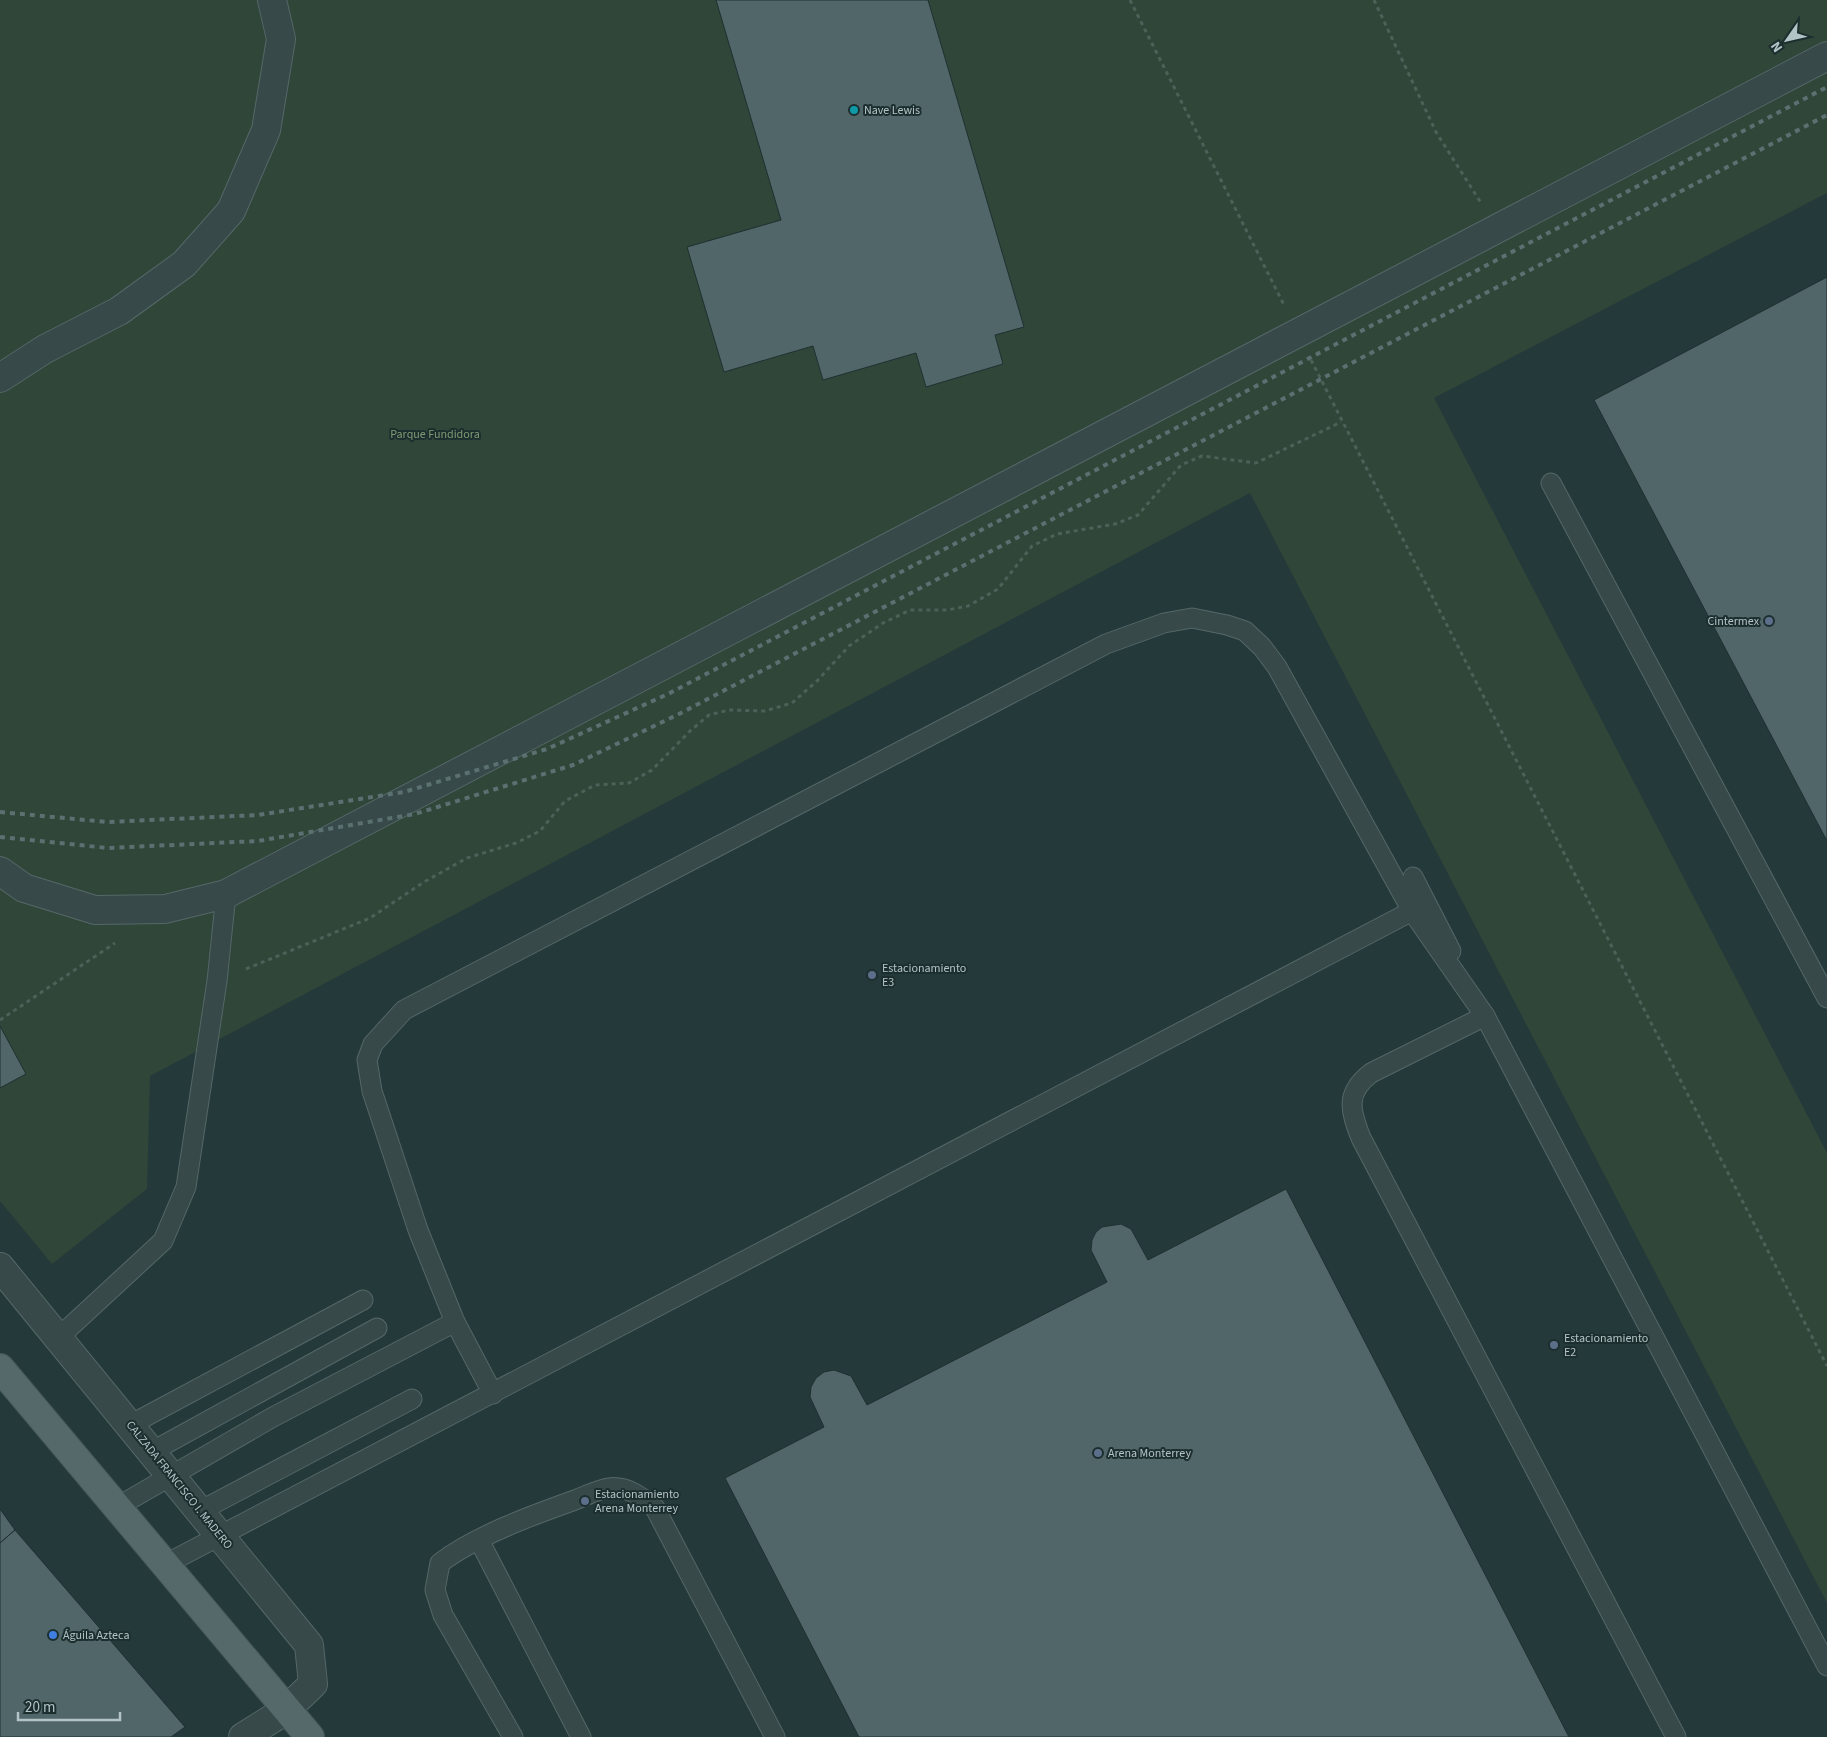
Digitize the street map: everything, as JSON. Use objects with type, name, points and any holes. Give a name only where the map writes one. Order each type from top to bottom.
[{"type":"main road","points":[[0,1368],[310,1737]]},
{"type":"street","points":[[0,378],[45,349],[119,311],[184,264],[231,211],[266,130],[281,39],[272,0]]},
{"type":"street","points":[[0,871],[24,888],[96,910],[165,909],[226,894],[1827,56]]},
{"type":"street","name":"CALZADA FRANCISCO I. MADERO","points":[[0,1267],[309,1645],[313,1684],[286,1710]]},
{"type":"street","points":[[243,1737],[286,1710]]},
{"type":"lane","points":[[1551,483],[1827,998]]},
{"type":"lane","points":[[493,1394],[455,1322],[418,1230],[372,1090],[367,1060],[372,1044],[404,1010],[1106,644],[1164,623],[1192,618],[1226,624],[1245,631],[1262,647],[1278,667],[1412,911],[1485,1016]]},
{"type":"lane","points":[[1414,877],[1485,1016],[1827,1666]]},
{"type":"lane","points":[[58,1338],[163,1241],[186,1187],[217,981],[226,894]]},
{"type":"lane","points":[[164,1565],[1412,911]]},
{"type":"lane","points":[[1485,1016],[1371,1073],[1359,1082],[1352,1100],[1351,1114],[1366,1147],[1676,1737]]},
{"type":"lane","points":[[130,1425],[362,1300]]},
{"type":"lane","points":[[117,1507],[273,1417],[455,1322]]},
{"type":"lane","points":[[151,1452],[377,1328]]},
{"type":"lane","points":[[200,1511],[412,1399]]},
{"type":"lane","points":[[513,1737],[443,1615],[435,1590],[440,1563],[454,1552],[479,1540],[552,1508],[608,1488],[625,1489],[641,1496],[655,1508],[775,1737]]},
{"type":"lane","points":[[479,1540],[581,1737]]},
{"type":"path","points":[[1130,0],[1341,422],[1827,1366]]},
{"type":"path","points":[[1374,0],[1436,132],[1498,228]]},
{"type":"path","points":[[217,981],[370,918],[424,882],[467,858],[516,843],[540,831],[565,801],[595,786],[629,783],[652,770],[690,731],[709,715],[729,710],[765,711],[792,703],[817,681],[849,646],[883,623],[910,610],[947,610],[968,606],[998,589],[1032,546],[1057,534],[1115,524],[1138,515],[1181,465],[1202,456],[1256,463],[1341,422]]},
{"type":"path","points":[[0,1020],[117,942]]},
{"type":"green space","name":"Parque Fundidora","points":[[0,0],[1827,0],[1827,193],[1434,398],[1827,1153],[1827,1603],[1250,493],[150,1076],[147,1189],[52,1264],[0,1201]]},
{"type":"building","name":"Nave Lewis","points":[[716,0],[928,0],[1024,327],[995,335],[1003,364],[926,387],[916,353],[823,380],[813,346],[724,372],[687,247],[781,220]]},
{"type":"building","name":"Cintermex","points":[[1827,277],[1827,841],[1594,400]]},
{"type":"building","points":[[0,1026],[26,1074],[0,1088]]},
{"type":"building","name":"Arena Monterrey","points":[[1286,1189],[1569,1737],[859,1737],[725,1478],[824,1427],[810,1397],[811,1387],[816,1378],[824,1372],[834,1370],[851,1376],[867,1405],[1107,1282],[1091,1250],[1092,1240],[1096,1232],[1102,1227],[1121,1224],[1131,1229],[1148,1260]]},
{"type":"building","points":[[0,1509],[15,1530],[0,1543]]},
{"type":"building","name":"Águila Azteca","points":[[15,1530],[185,1727],[171,1737],[0,1737],[0,1543]]},
{"type":"railway","points":[[0,812],[107,822],[258,815],[404,792],[547,749],[668,694],[1827,87]]},
{"type":"railway","points":[[0,837],[108,848],[258,841],[415,814],[573,765],[679,714],[1827,115]]},
{"type":"place","name":"Nave Lewis","points":[[854,110]]},
{"type":"place","name":"Cintermex","points":[[1769,621]]},
{"type":"place","name":"Estacionamiento E3","points":[[872,975]]},
{"type":"place","name":"Estacionamiento E2","points":[[1554,1345]]},
{"type":"place","name":"Arena Monterrey","points":[[1098,1453]]},
{"type":"place","name":"Estacionamiento Arena Monterrey","points":[[585,1501]]},
{"type":"place","name":"Águila Azteca","points":[[53,1635]]}]
